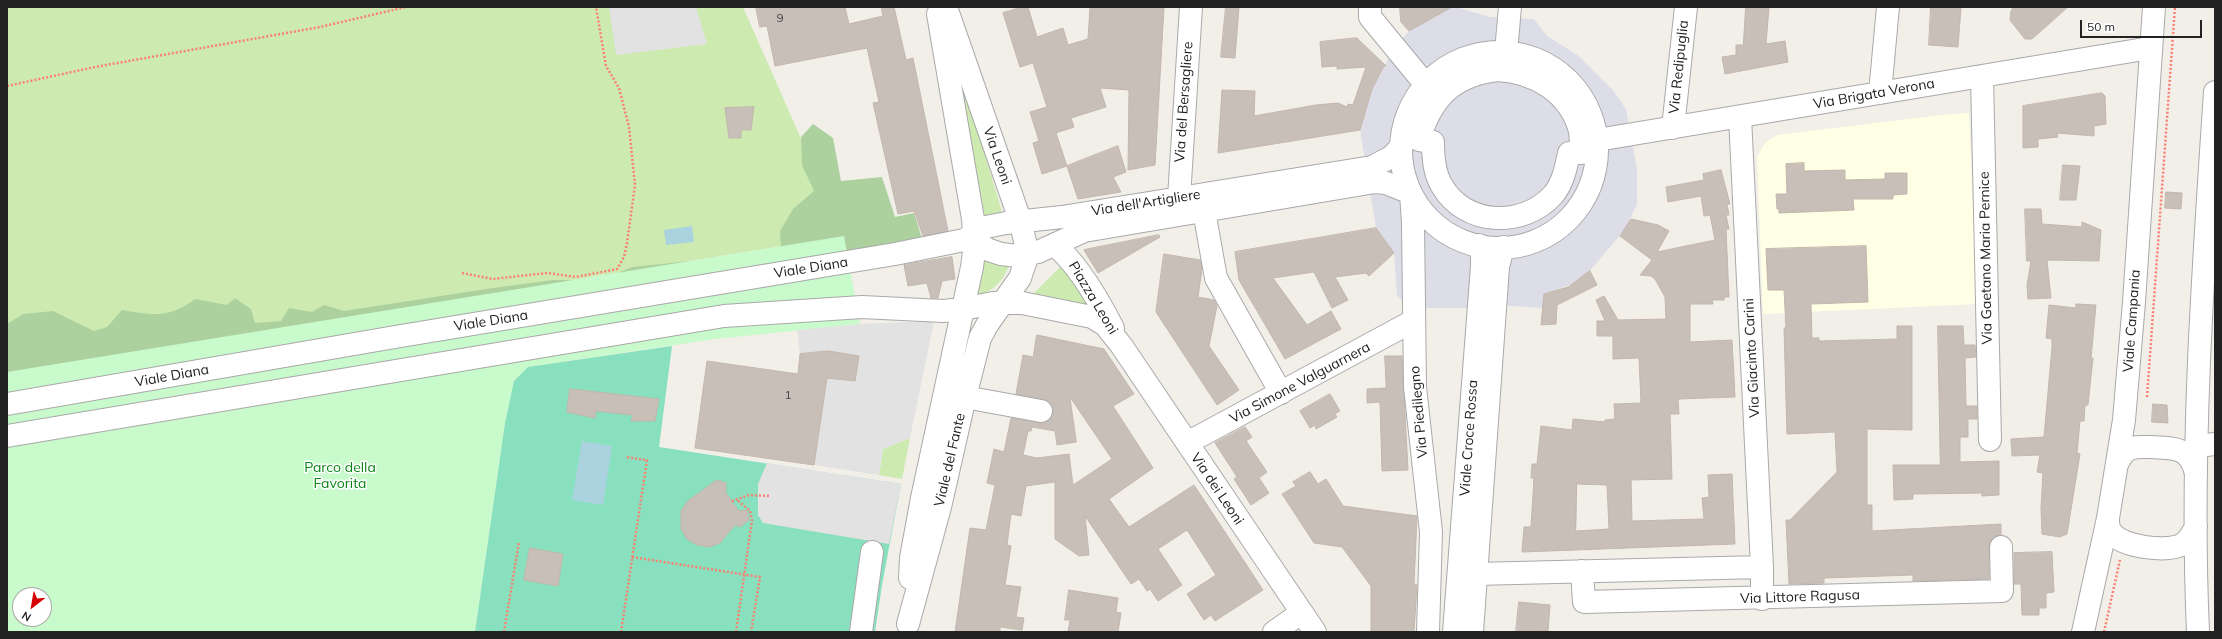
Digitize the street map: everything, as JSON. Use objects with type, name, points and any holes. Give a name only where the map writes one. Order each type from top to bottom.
[{"type":"street","points":[[7,436],[724,316],[862,307],[943,311],[962,309],[972,267],[975,234],[937,7]]},
{"type":"street","name":"Via Leoni","points":[[946,7],[1020,220],[1027,250]]},
{"type":"street","name":"Via del Bersagliere","points":[[1179,198],[1191,7]]},
{"type":"street","points":[[1370,7],[1370,17],[1426,85]]},
{"type":"street","points":[[1506,52],[1510,7]]},
{"type":"street","name":"Via Redipuglia","points":[[1673,128],[1686,7]]},
{"type":"street","points":[[1880,94],[1888,7]]},
{"type":"street","name":"Viale Campania","points":[[2083,632],[2108,518],[2117,464],[2128,374],[2154,7]]},
{"type":"street","name":"Via Brigata Verona","points":[[1597,140],[2150,48]]},
{"type":"street","points":[[1410,143],[1408,115],[1426,85],[1448,66],[1462,59],[1490,52],[1506,52],[1530,57],[1554,68],[1573,85],[1588,107],[1597,140],[1598,153],[1594,175],[1586,195],[1574,213],[1558,228],[1540,239],[1519,245],[1503,247],[1479,245],[1458,238],[1436,223],[1411,193],[1405,180],[1402,159],[1410,143],[1430,110],[1447,89],[1459,81],[1478,73],[1498,70],[1512,71],[1538,80],[1560,96],[1576,119],[1580,132],[1581,153],[1569,153],[1566,169],[1561,182],[1544,204],[1518,216],[1494,218],[1474,214],[1462,207],[1451,198],[1436,174],[1433,142],[1410,143]]},
{"type":"street","name":"Via Gaetano Maria Pernice","points":[[1982,76],[1990,440]]},
{"type":"street","points":[[2196,474],[2206,445],[2209,267],[2215,92]]},
{"type":"street","name":"Via Giacinto Carini","points":[[1740,117],[1762,567],[1762,599]]},
{"type":"street","name":"Via dell'Artigliere","points":[[1410,143],[1391,157],[1372,167],[1062,216],[1020,220],[994,225],[975,234],[981,244],[994,252],[1009,256],[1027,250],[1054,245],[1084,231],[1374,182],[1386,183],[1411,193]]},
{"type":"street","name":"Via Piedilegno","points":[[1411,193],[1413,223],[1415,387],[1431,532],[1428,632]]},
{"type":"street","points":[[1011,196],[1033,213],[1062,216]]},
{"type":"street","points":[[1204,211],[1216,278],[1281,393]]},
{"type":"street","points":[[994,225],[1014,231],[1027,250],[1020,278],[1004,302]]},
{"type":"street","name":"Viale Diana","points":[[7,404],[388,338],[895,254],[956,242],[975,234]]},
{"type":"street","name":"Via dell'Artigliere","points":[[1020,278],[1054,245]]},
{"type":"street","name":"Piazza Leoni","points":[[1054,245],[1065,252],[1073,263],[1110,322],[1121,345]]},
{"type":"street","name":"Viale Croce Rossa","points":[[1454,632],[1482,266],[1482,256],[1479,245]]},
{"type":"street","name":"Viale Croce Rossa","points":[[1472,632],[1498,267],[1503,247]]},
{"type":"street","name":"Piazza Leoni","points":[[962,309],[1004,302],[1029,304],[1092,317],[1105,325],[1121,345]]},
{"type":"street","name":"Viale del Fante","points":[[907,628],[940,507],[980,338],[987,325],[1004,302]]},
{"type":"street","name":"Viale del Fante","points":[[907,628],[912,550],[962,309]]},
{"type":"street","name":"Via Simone Valguarnera","points":[[1186,443],[1413,321]]},
{"type":"street","name":"Via dei Leoni","points":[[1121,345],[1315,632]]},
{"type":"street","points":[[965,397],[1040,411]]},
{"type":"street","points":[[2117,464],[2122,454],[2134,447],[2172,448],[2181,450],[2192,459],[2196,474],[2198,632]]},
{"type":"street","points":[[2108,518],[2112,534],[2123,543],[2131,545],[2172,548],[2188,540],[2196,527]]},
{"type":"street","name":"Via Littore Ragusa","points":[[1582,571],[1584,602],[1762,599],[2002,592],[2002,547]]},
{"type":"street","points":[[861,632],[872,552]]},
{"type":"street","points":[[1475,574],[1762,567]]},
{"type":"street","points":[[1274,632],[1301,613]]},
{"type":"path","points":[[7,86],[95,67],[320,27],[406,7]]},
{"type":"path","points":[[462,273],[493,279],[547,274],[576,277],[617,269],[624,258],[635,185],[629,127],[618,88],[606,66],[596,7]]},
{"type":"path","points":[[621,632],[647,460],[625,457]]},
{"type":"path","points":[[732,501],[758,494],[770,496]]},
{"type":"path","points":[[736,499],[750,511],[752,520],[736,632]]},
{"type":"path","points":[[504,632],[518,542]]},
{"type":"path","points":[[632,557],[760,577],[752,632]]},
{"type":"shaded area","points":[[609,7],[696,7],[707,44],[616,55]]},
{"type":"shaded area","points":[[1456,7],[1490,17],[1534,19],[1547,36],[1579,56],[1612,89],[1626,109],[1637,169],[1637,204],[1626,228],[1590,271],[1575,283],[1544,294],[1543,308],[1495,305],[1478,308],[1413,308],[1397,296],[1394,253],[1376,228],[1360,130],[1372,89],[1395,47],[1409,31],[1445,10]]},
{"type":"shaded area","points":[[1969,113],[1977,304],[1763,314],[1757,157],[1765,143],[1777,135],[1941,115]]},
{"type":"shaded area","points":[[932,321],[933,326],[910,438],[883,449],[879,475],[814,465],[827,378],[855,381],[828,351],[800,354],[797,330],[860,324]]},
{"type":"shaded area","points":[[767,463],[901,484],[889,544],[763,523],[758,515],[758,484]]},
{"type":"green space","points":[[7,7],[743,7],[844,236],[7,372]]},
{"type":"green space","points":[[956,59],[1003,215],[982,219]]},
{"type":"green space","points":[[813,124],[833,138],[841,181],[882,177],[895,217],[914,213],[924,245],[7,395],[7,324],[23,314],[53,311],[94,331],[107,327],[122,310],[160,314],[177,310],[195,299],[227,305],[235,298],[251,309],[255,323],[281,321],[289,308],[312,312],[324,305],[344,311],[486,289],[553,280],[574,280],[615,274],[632,267],[700,260],[781,247],[780,231],[793,209],[814,191],[802,165],[801,137]]},
{"type":"green space","name":"Parco della Favorita","points":[[844,236],[860,324],[715,339],[528,367],[514,381],[505,423],[475,632],[7,632],[7,372]]},
{"type":"green space","points":[[983,258],[1010,263],[1004,276],[997,285],[974,298]]},
{"type":"green space","points":[[1063,264],[1094,311],[1030,297]]},
{"type":"green space","points":[[672,346],[659,447],[901,484],[882,585],[875,632],[475,632],[505,423],[514,381],[528,367]]},
{"type":"green space","points":[[910,438],[902,479],[879,475],[883,449]]},
{"type":"water","points":[[692,226],[694,242],[666,245],[664,230]]},
{"type":"water","points":[[582,441],[612,446],[603,505],[572,500]]},
{"type":"building","points":[[756,7],[845,7],[849,24],[883,16],[881,7],[894,7],[906,60],[913,58],[948,231],[923,236],[914,211],[898,214],[873,103],[879,102],[867,48],[775,66],[767,26],[760,27]]},
{"type":"building","points":[[1022,7],[1028,7],[1037,37],[1063,28],[1068,45],[1088,39],[1090,7],[1164,7],[1155,165],[1128,170],[1129,90],[1100,88],[1106,107],[1071,118],[1074,127],[1056,133],[1067,166],[1042,174],[1033,143],[1039,141],[1030,112],[1047,107],[1033,63],[1020,67],[1003,13]]},
{"type":"building","points":[[1226,7],[1239,7],[1235,58],[1221,57]]},
{"type":"building","points":[[1400,7],[1452,7],[1409,31],[1401,22]]},
{"type":"building","points":[[1746,7],[1769,7],[1766,44],[1785,41],[1788,62],[1725,74],[1722,57],[1736,55],[1736,45],[1743,45]]},
{"type":"building","points":[[1931,7],[1961,7],[1958,47],[1929,45]]},
{"type":"building","points":[[2014,7],[2068,7],[2032,39],[2025,39],[2010,20],[2011,11]]},
{"type":"building","points":[[1357,38],[1386,66],[1384,66],[1372,89],[1360,130],[1218,153],[1222,90],[1255,91],[1254,116],[1316,105],[1338,103],[1347,107],[1348,104],[1353,105],[1366,67],[1337,69],[1337,66],[1322,67],[1320,42]]},
{"type":"building","points":[[2102,93],[2105,96],[2106,124],[2094,126],[2094,136],[2057,133],[2058,137],[2038,139],[2038,147],[2023,148],[2023,106]]},
{"type":"building","points":[[754,107],[751,130],[741,130],[741,138],[729,138],[725,108]]},
{"type":"building","points":[[1118,146],[1126,172],[1113,177],[1121,192],[1078,199],[1067,166]]},
{"type":"building","points":[[1804,163],[1804,171],[1845,170],[1845,180],[1885,179],[1885,173],[1907,173],[1907,194],[1893,195],[1893,199],[1853,199],[1854,210],[1779,213],[1779,209],[1777,209],[1776,194],[1787,194],[1786,164]]},
{"type":"building","points":[[2063,165],[2080,166],[2076,200],[2060,200]]},
{"type":"building","points":[[1721,170],[1730,204],[1727,204],[1729,215],[1726,215],[1729,229],[1726,229],[1729,297],[1724,297],[1724,300],[1712,300],[1713,304],[1690,304],[1690,342],[1732,340],[1735,397],[1678,399],[1679,414],[1670,414],[1672,479],[1631,480],[1632,521],[1704,519],[1702,498],[1709,497],[1708,475],[1732,474],[1735,544],[1522,552],[1524,527],[1531,527],[1534,478],[1531,478],[1532,464],[1537,464],[1541,426],[1572,430],[1573,419],[1605,422],[1605,420],[1615,419],[1614,404],[1641,403],[1639,358],[1613,359],[1613,336],[1597,336],[1597,321],[1605,321],[1596,300],[1604,296],[1618,320],[1666,319],[1665,297],[1655,279],[1651,276],[1640,275],[1652,260],[1620,236],[1631,219],[1658,225],[1669,231],[1657,252],[1715,240],[1710,215],[1704,216],[1701,196],[1668,202],[1666,187],[1704,180],[1703,174]],"holes":[[[1577,484],[1607,485],[1609,529],[1576,531]]]},
{"type":"building","points":[[2166,192],[2182,193],[2181,209],[2165,208]]},
{"type":"building","points":[[2025,209],[2041,209],[2042,224],[2082,227],[2082,222],[2101,230],[2099,261],[2047,260],[2051,298],[2028,299],[2027,285],[2031,261],[2027,261]]},
{"type":"building","points":[[1376,228],[1394,253],[1369,276],[1366,273],[1335,277],[1348,300],[1332,308],[1314,272],[1273,278],[1307,325],[1331,311],[1341,329],[1285,359],[1239,280],[1235,252]]},
{"type":"building","points":[[1159,235],[1160,237],[1098,273],[1084,250]]},
{"type":"building","points":[[1866,246],[1868,302],[1811,304],[1812,338],[1819,338],[1819,341],[1897,339],[1897,326],[1912,326],[1912,430],[1867,429],[1867,505],[1872,505],[1872,531],[2001,524],[2001,535],[1994,537],[1989,547],[1989,579],[1913,581],[1913,575],[1824,578],[1824,583],[1789,584],[1786,520],[1790,520],[1837,472],[1835,432],[1787,434],[1784,328],[1786,328],[1784,290],[1768,290],[1766,249]]},
{"type":"building","points":[[1164,254],[1200,260],[1202,269],[1198,297],[1214,300],[1217,306],[1209,346],[1239,390],[1217,405],[1156,312]]},
{"type":"building","points":[[952,257],[955,279],[942,281],[938,298],[931,298],[927,283],[908,286],[904,265]]},
{"type":"building","points":[[1590,271],[1597,285],[1557,305],[1556,324],[1541,325],[1544,294],[1568,287]]},
{"type":"building","points":[[2076,304],[2096,305],[2091,358],[2093,358],[2088,405],[2085,405],[2084,421],[2080,421],[2077,453],[2080,454],[2067,534],[2060,537],[2042,534],[2041,508],[2043,473],[2037,472],[2040,455],[2012,456],[2011,439],[2044,437],[2052,347],[2052,339],[2046,338],[2049,305],[2076,308]]},
{"type":"building","points":[[1938,326],[1963,326],[1964,345],[1975,345],[1976,357],[1965,358],[1966,406],[1977,406],[1977,419],[1968,419],[1968,437],[1960,437],[1960,462],[1999,461],[1999,495],[1982,496],[1982,493],[1913,494],[1913,499],[1894,500],[1893,465],[1940,465]]},
{"type":"building","points":[[1037,335],[1104,349],[1134,394],[1113,406],[1153,468],[1109,499],[1129,527],[1194,485],[1263,590],[1215,621],[1211,615],[1204,620],[1187,594],[1216,575],[1187,530],[1158,549],[1182,585],[1158,601],[1150,589],[1147,591],[1139,579],[1131,584],[1085,516],[1089,555],[1079,556],[1055,539],[1055,482],[1026,486],[1021,516],[1011,514],[1007,545],[1011,546],[1005,585],[1021,587],[1016,617],[1024,618],[1022,630],[1000,627],[1000,632],[955,632],[970,528],[986,530],[995,485],[987,483],[994,449],[1004,452],[1011,418],[1045,423],[1053,414],[1053,407],[1049,401],[1016,394],[1023,355],[1033,357]],"holes":[[[1070,397],[1112,459],[1073,485],[1069,454],[1037,458],[1023,455],[1028,431],[1031,431],[1032,427],[1055,431],[1057,445],[1076,442]]]},
{"type":"building","points":[[828,351],[859,356],[855,381],[827,378],[814,465],[695,448],[707,361],[798,374],[800,354]]},
{"type":"building","points":[[1385,356],[1402,356],[1408,470],[1382,471],[1380,402],[1367,403],[1367,389],[1386,388]]},
{"type":"building","points":[[570,389],[659,399],[655,421],[631,421],[633,415],[596,411],[595,418],[567,412]]},
{"type":"building","points":[[1330,394],[1340,411],[1335,414],[1337,417],[1316,429],[1315,425],[1310,428],[1300,411]]},
{"type":"building","points":[[2153,404],[2167,405],[2168,423],[2152,422]]},
{"type":"building","points":[[1245,427],[1252,437],[1246,441],[1267,472],[1259,478],[1269,493],[1251,505],[1234,479],[1237,477],[1215,443]]},
{"type":"building","points":[[1310,472],[1318,484],[1326,479],[1343,506],[1417,516],[1414,584],[1417,585],[1414,632],[1371,632],[1371,586],[1342,547],[1314,543],[1282,494],[1296,486],[1293,482]]},
{"type":"building","points":[[717,480],[726,483],[726,493],[738,510],[747,511],[749,520],[740,527],[735,525],[720,543],[709,547],[697,545],[687,539],[681,529],[681,511],[688,501]]},
{"type":"building","points":[[530,548],[563,554],[558,586],[524,580]]},
{"type":"building","points":[[2052,552],[2054,592],[2046,593],[2046,608],[2039,608],[2039,615],[2022,615],[2021,584],[2014,584],[2014,553]]},
{"type":"building","points":[[1069,590],[1118,598],[1116,612],[1121,613],[1118,632],[1068,632],[1070,620],[1065,620]]},
{"type":"building","points":[[1519,602],[1550,605],[1548,631],[1516,632]]}]
